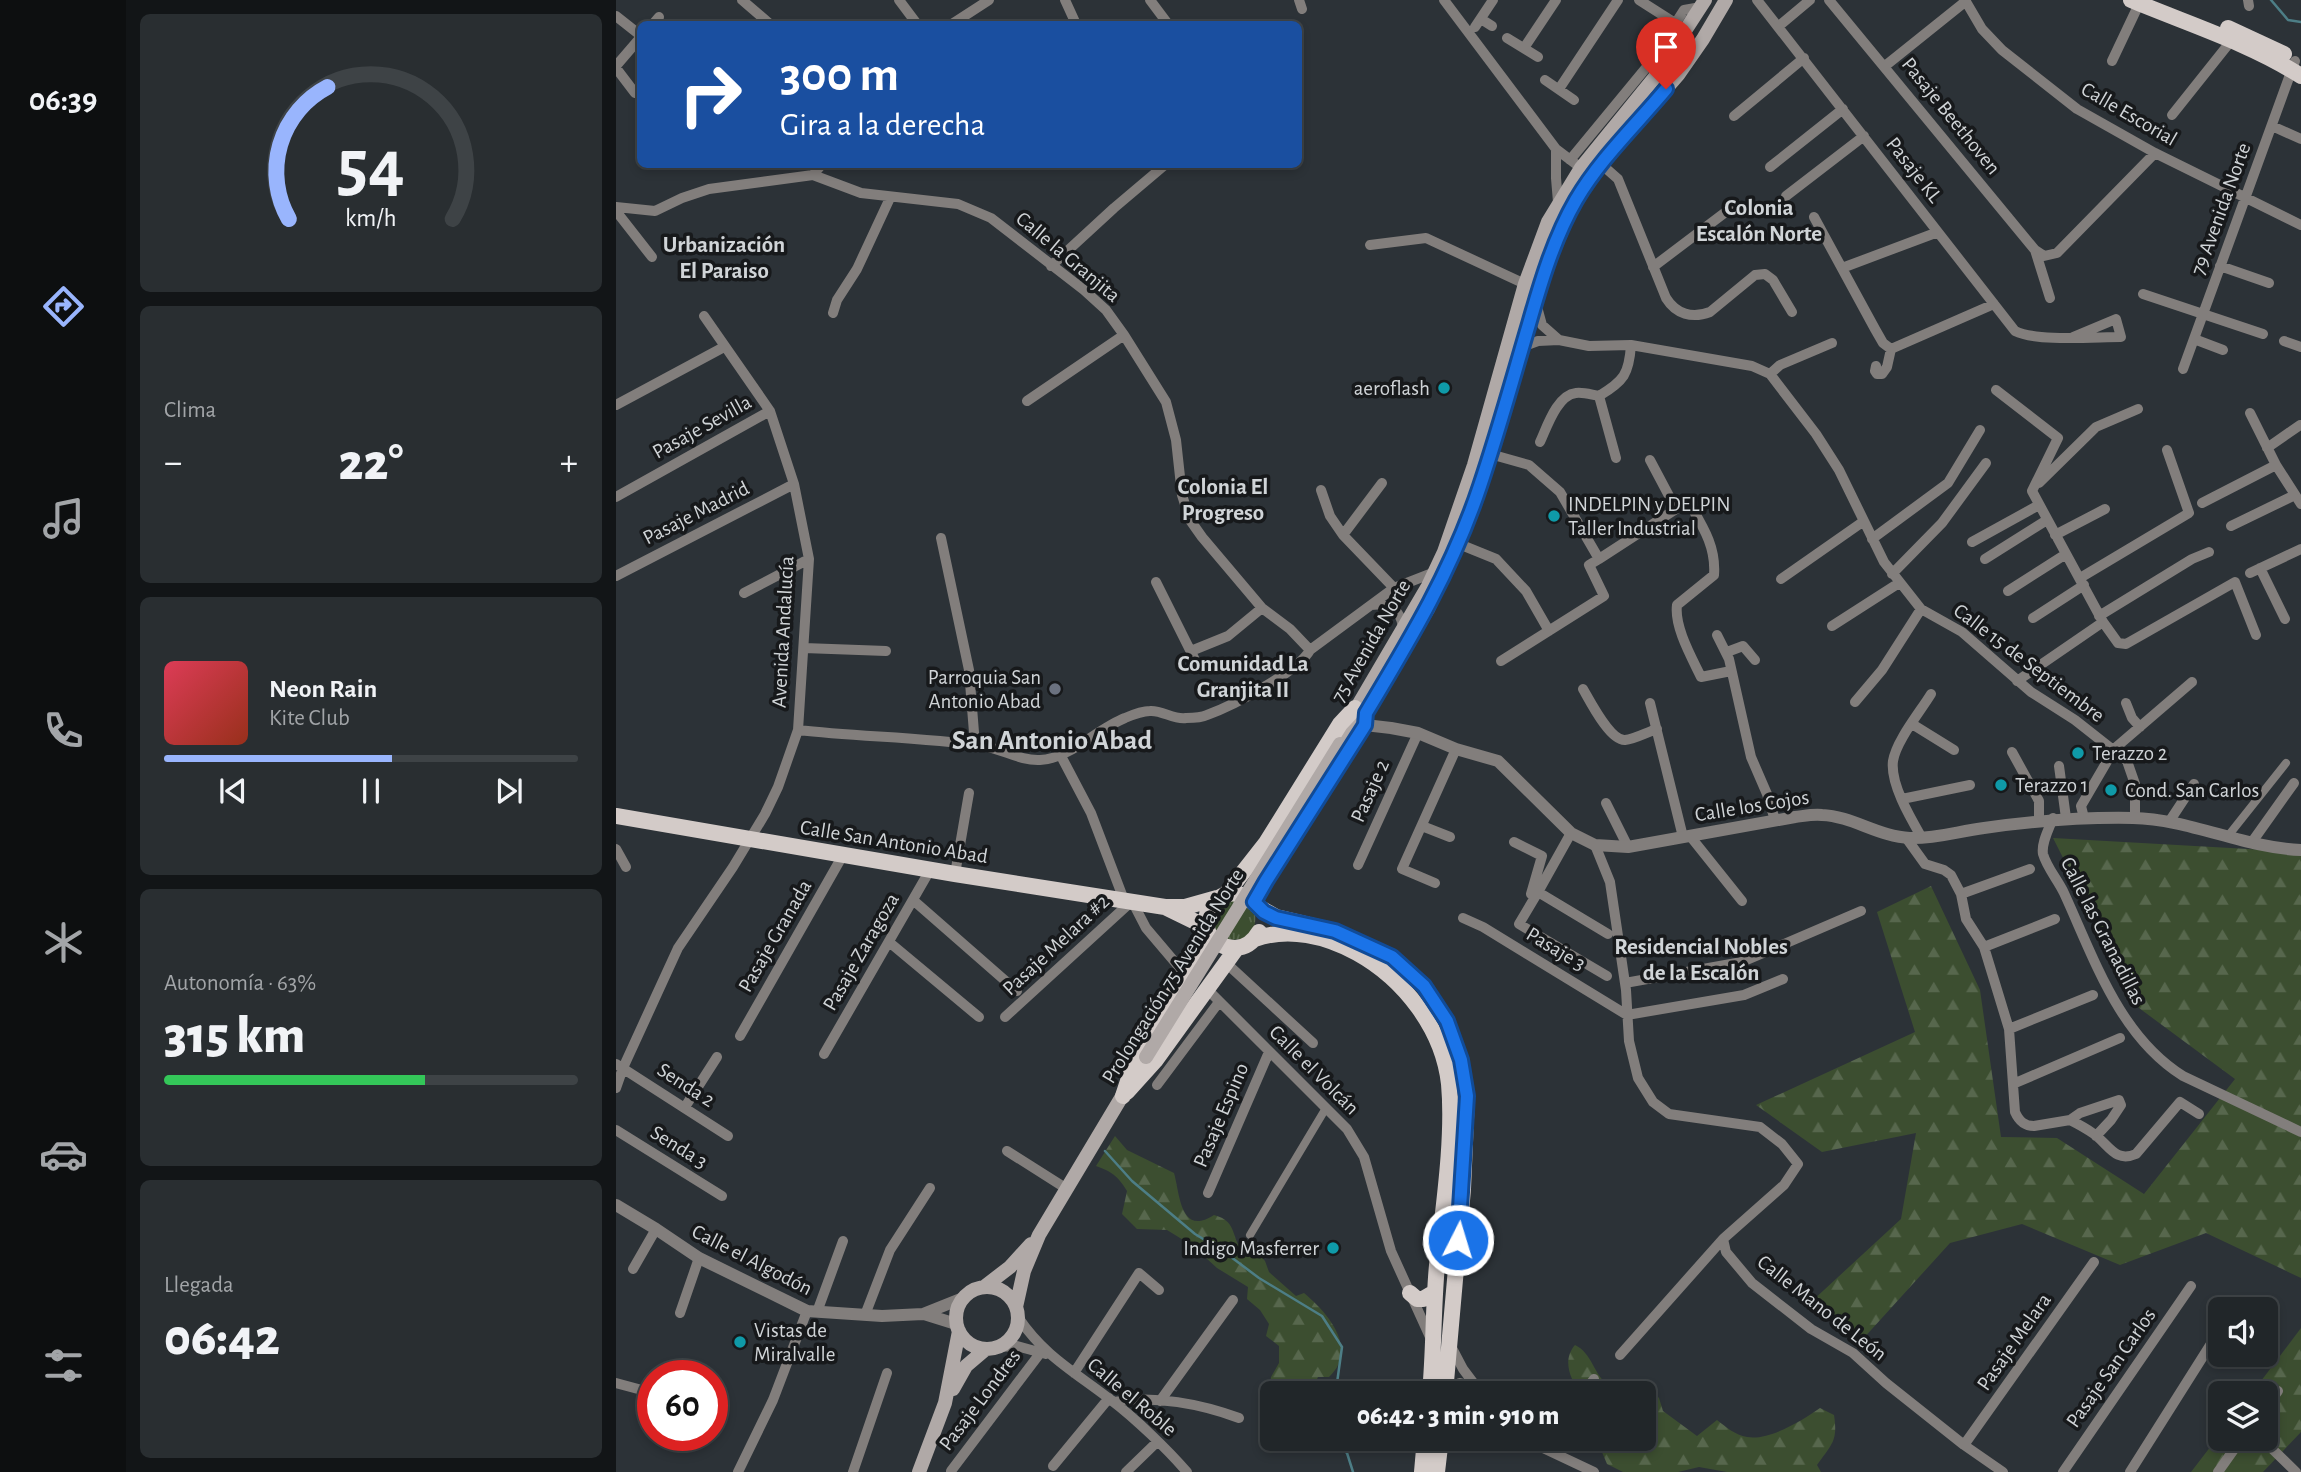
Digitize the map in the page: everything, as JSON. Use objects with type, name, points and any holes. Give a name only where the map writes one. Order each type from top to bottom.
[{"type":"main road","name":"75 Avenida Norte","points":[[1342,742],[1352,732],[1428,609],[1459,544],[1490,454],[1535,302],[1564,223],[1575,201],[1601,163],[1678,75],[1726,0]]},
{"type":"main road","points":[[2158,0],[2251,38],[2297,68]]},
{"type":"main road","points":[[2135,2],[2297,68]]},
{"type":"main road","name":"75 Avenida Norte","points":[[1362,715],[1403,627],[1448,542],[1474,465],[1525,284],[1548,222],[1576,164],[1655,77],[1703,3]]},
{"type":"main road","points":[[1123,1096],[1138,1051],[1185,974],[1208,930],[1208,911],[1266,843],[1339,724],[1362,715]]},
{"type":"main road","points":[[1208,930],[1220,945],[1236,948],[1255,939],[1262,919],[1256,904],[1266,881],[1362,715]]},
{"type":"main road","name":"Prolongación 75 Avenida Norte","points":[[1017,1312],[1024,1271],[1039,1235],[1342,742]]},
{"type":"main road","name":"Calle San Antonio Abad","points":[[616,816],[930,870],[1165,906],[1185,907],[1221,896]]},
{"type":"main road","points":[[1221,896],[1243,895],[1276,918],[1335,931],[1392,957],[1424,986],[1447,1021],[1461,1060],[1467,1096],[1463,1189],[1442,1344],[1433,1381]]},
{"type":"main road","name":"Calle San Antonio Abad","points":[[1165,906],[1208,930]]},
{"type":"main road","points":[[1255,939],[1284,932],[1341,944],[1371,961],[1396,981],[1416,1004],[1432,1030],[1449,1082],[1450,1108],[1435,1292],[1445,1381]]},
{"type":"main road","points":[[1123,1096],[1155,1061],[1236,948]]},
{"type":"main road","name":"Prolongación 75 Avenida Norte","points":[[984,1287],[1010,1267],[1039,1235]]},
{"type":"main road","points":[[919,1472],[945,1403],[966,1366],[1013,1335],[1017,1312],[1011,1298],[1003,1292],[984,1287],[963,1298],[956,1313],[958,1327],[945,1403]]},
{"type":"main road","points":[[1410,1293],[1423,1299],[1435,1292]]},
{"type":"main road","points":[[958,1327],[970,1343],[992,1348]]},
{"type":"main road","points":[[1422,1472],[1424,1451]]},
{"type":"main road","points":[[1437,1472],[1439,1451]]},
{"type":"street","points":[[742,0],[766,21]]},
{"type":"street","points":[[957,21],[989,0]]},
{"type":"street","points":[[1065,0],[1075,21]]},
{"type":"street","points":[[1150,0],[1166,21]]},
{"type":"street","points":[[1444,0],[1556,149],[1576,164],[1650,63],[1684,10],[1703,3]]},
{"type":"street","points":[[1492,26],[1478,23],[1493,0]]},
{"type":"street","points":[[1524,48],[1556,0]]},
{"type":"street","points":[[1559,89],[1618,0]]},
{"type":"street","points":[[1639,0],[1675,23]]},
{"type":"street","name":"Pasaje KL","points":[[1757,0],[2015,331],[2022,335],[2073,337]]},
{"type":"street","points":[[1779,26],[1810,0]]},
{"type":"street","name":"Pasaje Beethoven","points":[[1829,0],[2040,253]]},
{"type":"street","points":[[901,1],[915,21]]},
{"type":"street","points":[[1885,66],[1965,1]]},
{"type":"street","name":"Calle Escorial","points":[[1965,1],[1982,29],[2013,59],[2077,109],[2155,153],[2301,225]]},
{"type":"street","points":[[2112,61],[2135,2]]},
{"type":"street","points":[[616,16],[637,34]]},
{"type":"street","points":[[1507,38],[1538,57]]},
{"type":"street","points":[[635,93],[616,67],[637,41]]},
{"type":"street","points":[[2172,115],[2231,41]]},
{"type":"street","points":[[1734,116],[1804,58]]},
{"type":"street","name":"79 Avenida Norte","points":[[2183,369],[2272,126],[2297,68]]},
{"type":"street","points":[[1545,80],[1574,100]]},
{"type":"street","points":[[1770,167],[1843,109]]},
{"type":"street","points":[[2272,126],[2301,139]]},
{"type":"street","points":[[1786,196],[1864,136]]},
{"type":"street","points":[[1556,149],[1558,202]]},
{"type":"street","points":[[2050,298],[2040,253],[2057,253],[2155,153]]},
{"type":"street","points":[[1601,163],[1618,179],[1653,268],[1671,305],[1678,312],[1702,316],[1755,275],[1765,274],[1773,279],[1791,312]]},
{"type":"street","points":[[813,176],[819,168]]},
{"type":"street","points":[[1051,266],[1161,168]]},
{"type":"street","name":"Calle la Granjita","points":[[616,209],[654,211],[709,189],[813,176],[861,193],[958,204],[991,218],[1091,296],[1124,335],[1166,402],[1176,440],[1182,495],[1190,520],[1262,608],[1290,629],[1310,650]]},
{"type":"street","points":[[833,313],[837,300],[857,269],[890,198]]},
{"type":"street","points":[[1653,268],[1731,208]]},
{"type":"street","points":[[616,209],[652,257]]},
{"type":"street","points":[[1814,217],[1883,343],[1891,349]]},
{"type":"street","points":[[1843,268],[1938,232]]},
{"type":"street","points":[[1370,245],[1426,238],[1525,284]]},
{"type":"street","points":[[2220,266],[2269,283]]},
{"type":"street","points":[[2143,294],[2263,334]]},
{"type":"street","points":[[1535,302],[1542,325],[1559,340]]},
{"type":"street","points":[[1891,349],[1994,304]]},
{"type":"street","name":"Avenida Andalucía","points":[[616,1088],[620,1066],[678,948],[750,840],[778,787],[798,730],[809,559],[794,484],[770,411],[704,316]]},
{"type":"street","points":[[1027,401],[1124,335]]},
{"type":"street","points":[[2194,339],[2223,350]]},
{"type":"street","points":[[1522,347],[1538,341],[1559,340],[1590,345],[1631,345],[1752,366],[1770,374],[1780,365],[1832,343]]},
{"type":"street","points":[[2284,341],[2301,347]]},
{"type":"street","points":[[1540,442],[1557,407],[1568,395],[1577,393],[1599,396],[1621,382],[1630,367],[1631,345]]},
{"type":"street","points":[[616,405],[724,347]]},
{"type":"street","points":[[1876,366],[1877,374],[1882,374],[1887,367],[1891,349]]},
{"type":"street","name":"Calle 15 de Septiembre","points":[[1770,374],[1816,434],[1839,470],[1872,539],[1899,583],[1921,609],[1962,632],[2017,681],[2112,754],[2127,761],[2135,784],[2135,818]]},
{"type":"street","points":[[1996,390],[2058,438],[2032,491]]},
{"type":"street","points":[[1599,396],[1616,458]]},
{"type":"street","points":[[2032,491],[2096,427],[2138,409]]},
{"type":"street","name":"Pasaje Sevilla","points":[[616,497],[770,411]]},
{"type":"street","points":[[2231,526],[2298,500],[2249,413]]},
{"type":"street","points":[[2267,448],[2301,424]]},
{"type":"street","points":[[1872,539],[1948,483],[1980,430]]},
{"type":"street","points":[[2033,618],[2082,582],[2189,513],[2167,450]]},
{"type":"street","points":[[1490,454],[1529,465],[1560,492],[1599,559]]},
{"type":"street","points":[[1501,661],[1604,596],[1589,565],[1676,509],[1650,460]]},
{"type":"street","points":[[1892,573],[1941,523],[1986,463]]},
{"type":"street","points":[[2202,503],[2276,465]]},
{"type":"street","points":[[1343,535],[1382,483]]},
{"type":"street","name":"Pasaje Madrid","points":[[616,576],[794,484]]},
{"type":"street","points":[[1321,490],[1330,516],[1343,535],[1394,588]]},
{"type":"street","points":[[2032,491],[2101,619],[2118,643],[2126,643],[2235,582],[2256,635]]},
{"type":"street","points":[[1972,542],[2039,505]]},
{"type":"street","points":[[1692,508],[1707,533],[1712,548],[1714,575],[1677,606],[1676,613],[1687,647],[1702,677],[1731,671]]},
{"type":"street","points":[[2056,535],[2105,509]]},
{"type":"street","points":[[1985,559],[2047,520]]},
{"type":"street","points":[[1781,579],[1864,521]]},
{"type":"street","points":[[941,538],[969,670],[975,746]]},
{"type":"street","points":[[1459,544],[1496,559],[1527,591],[1549,631]]},
{"type":"street","points":[[2250,573],[2301,549]]},
{"type":"street","points":[[2017,681],[2101,619],[2192,559],[2209,552]]},
{"type":"street","points":[[2008,591],[2066,554]]},
{"type":"street","points":[[744,593],[809,559]]},
{"type":"street","points":[[2260,568],[2285,619]]},
{"type":"street","points":[[798,730],[988,747],[1033,760],[1061,756],[1125,718],[1151,711],[1182,719],[1205,716],[1259,689],[1305,659],[1310,650],[1394,588],[1434,572]]},
{"type":"street","points":[[1156,582],[1196,662]]},
{"type":"street","points":[[1832,626],[1899,583]]},
{"type":"street","points":[[1371,605],[1392,607],[1401,617],[1403,627]]},
{"type":"street","points":[[1191,651],[1227,636],[1262,608]]},
{"type":"street","points":[[1855,702],[1878,676],[1921,609]]},
{"type":"street","points":[[1717,635],[1727,652],[1751,757],[1775,820]]},
{"type":"street","points":[[1727,652],[1744,646],[1755,660]]},
{"type":"street","points":[[804,648],[886,651]]},
{"type":"street","points":[[2084,818],[2081,806],[2112,754],[2192,681]]},
{"type":"street","points":[[1583,689],[1617,739],[1625,740],[1657,729]]},
{"type":"street","points":[[1922,838],[1902,799],[1892,763],[1897,749],[1931,694]]},
{"type":"street","points":[[2126,703],[2132,718],[2140,727]]},
{"type":"street","points":[[1650,704],[1686,836],[1742,901]]},
{"type":"street","name":"Calle los Cojos","points":[[1362,715],[1391,727],[1418,733],[1456,749],[1499,761],[1571,833],[1595,845],[1628,847],[1775,820],[1824,815],[1907,839],[2060,818],[2135,818],[2169,822],[2252,842],[2301,850]]},
{"type":"street","points":[[1912,724],[1954,750]]},
{"type":"street","name":"Pasaje 2","points":[[1358,865],[1418,733]]},
{"type":"street","points":[[1434,883],[1402,869],[1456,749]]},
{"type":"street","points":[[2012,752],[2039,801],[2039,821]]},
{"type":"street","points":[[1061,756],[1091,813],[1128,900],[1146,928],[1185,974]]},
{"type":"street","points":[[2228,836],[2286,763]]},
{"type":"street","points":[[2059,766],[2060,818]]},
{"type":"street","points":[[2252,842],[2294,783]]},
{"type":"street","points":[[2169,822],[2194,784]]},
{"type":"street","points":[[1902,799],[1970,785]]},
{"type":"street","points":[[955,874],[969,793]]},
{"type":"street","points":[[1606,803],[1628,847]]},
{"type":"street","name":"Calle las Granadillas","points":[[2060,818],[2045,839],[2043,853],[2063,891],[2092,959],[2123,1016],[2152,1052],[2169,1067],[2301,1132]]},
{"type":"street","points":[[1422,827],[1450,838]]},
{"type":"street","points":[[1571,833],[1534,892],[1519,923],[1607,976]]},
{"type":"street","points":[[1907,839],[1925,864],[1951,875],[1961,894],[1966,919],[1984,947],[2009,1029],[2015,1112],[2024,1124],[2035,1126],[2070,1120],[2080,1113],[2119,1100],[2121,1105],[2096,1136]]},
{"type":"street","points":[[1514,842],[1542,856],[1534,892]]},
{"type":"street","points":[[1595,845],[1610,882],[1625,983],[1629,1041],[1638,1078],[1653,1102],[1669,1114],[1760,1127],[1782,1144],[1798,1164],[1784,1185],[1723,1239],[1620,1355]]},
{"type":"street","points":[[616,849],[626,867]]},
{"type":"street","name":"Pasaje Granada","points":[[740,1036],[843,855]]},
{"type":"street","points":[[1961,894],[2030,869]]},
{"type":"street","name":"Pasaje Zaragoza","points":[[824,1054],[930,870]]},
{"type":"street","points":[[1534,892],[1608,934]]},
{"type":"street","points":[[913,900],[1017,991]]},
{"type":"street","name":"Pasaje Melara #2","points":[[1005,1017],[1128,900]]},
{"type":"street","points":[[1625,983],[1742,961],[1861,911]]},
{"type":"street","name":"Pasaje 3","points":[[1463,918],[1483,927],[1627,1015]]},
{"type":"street","points":[[1984,947],[2055,919]]},
{"type":"street","points":[[889,942],[979,1017]]},
{"type":"street","points":[[1225,962],[1312,1043]]},
{"type":"street","points":[[1627,1015],[1744,995],[1783,979]]},
{"type":"street","name":"Calle el Volcán","points":[[1207,989],[1347,1129],[1364,1157],[1391,1251],[1410,1293],[1442,1344],[1472,1381]]},
{"type":"street","points":[[2009,1029],[2093,995]]},
{"type":"street","points":[[1157,1085],[1220,1002]]},
{"type":"street","points":[[2013,1084],[2120,1038]]},
{"type":"street","name":"Pasaje Espino","points":[[1208,1193],[1269,1052]]},
{"type":"street","points":[[685,1107],[717,1057]]},
{"type":"street","name":"Senda 2","points":[[620,1066],[728,1136]]},
{"type":"street","points":[[2070,1120],[2096,1136],[2113,1153],[2129,1157],[2136,1154],[2180,1102],[2199,1114]]},
{"type":"street","points":[[1250,1235],[1326,1108]]},
{"type":"street","name":"Senda 3","points":[[616,1130],[722,1196]]},
{"type":"street","points":[[1007,1151],[1067,1189]]},
{"type":"street","points":[[865,1315],[890,1250],[930,1188]]},
{"type":"street","name":"Calle el Algodón","points":[[616,1205],[699,1258],[812,1312],[923,1314],[963,1298]]},
{"type":"street","points":[[633,1269],[656,1229]]},
{"type":"street","name":"Calle Mano de León","points":[[1723,1239],[1726,1252],[1752,1283],[1811,1329],[1853,1353],[1964,1445],[2003,1472]]},
{"type":"street","points":[[738,1472],[843,1241]]},
{"type":"street","points":[[680,1313],[699,1258]]},
{"type":"street","name":"Pasaje Melara","points":[[1964,1445],[2094,1262]]},
{"type":"street","points":[[1074,1373],[1139,1273],[1159,1290]]},
{"type":"street","name":"Pasaje San Carlos","points":[[2063,1472],[2192,1286]]},
{"type":"street","points":[[1160,1401],[1233,1300]]},
{"type":"street","name":"Calle el Roble","points":[[1017,1312],[1029,1334],[1045,1354]]},
{"type":"street","name":"Calle el Algodón","points":[[923,1314],[958,1327]]},
{"type":"street","name":"Calle el Roble","points":[[992,1348],[1017,1346],[1045,1354],[1111,1400],[1187,1472]]},
{"type":"street","points":[[2130,1472],[2208,1349]]},
{"type":"street","name":"Pasaje Londres","points":[[951,1471],[1045,1354]]},
{"type":"street","points":[[853,1472],[887,1373]]},
{"type":"street","points":[[616,1383],[637,1389]]},
{"type":"street","points":[[1054,1466],[1111,1400],[1160,1401],[1209,1407],[1239,1418]]},
{"type":"street","points":[[1126,1472],[1157,1442]]},
{"type":"street","points":[[1548,1451],[1594,1472]]},
{"type":"street","points":[[2218,1472],[2233,1451]]},
{"type":"street","points":[[2274,1451],[2296,1472]]},
{"type":"green space","points":[[2053,838],[2301,852],[2301,1278],[2206,1233],[2120,1265],[2022,1224],[1950,1243],[1862,1340],[1811,1302],[1901,1219],[1916,1133],[1822,1152],[1756,1105],[1915,1032],[1877,912],[1931,886],[1980,990],[2001,1137],[2057,1138],[2144,1194],[2235,1079],[2139,1008]]},
{"type":"green space","points":[[1231,897],[1255,913],[1254,928],[1246,937],[1234,940],[1219,937],[1210,916]]},
{"type":"green space","points":[[1115,1136],[1127,1150],[1174,1173],[1180,1201],[1188,1217],[1194,1221],[1214,1215],[1228,1222],[1237,1243],[1246,1254],[1257,1252],[1265,1261],[1269,1272],[1296,1296],[1304,1293],[1330,1321],[1341,1343],[1341,1355],[1338,1366],[1329,1377],[1318,1377],[1316,1381],[1271,1381],[1279,1363],[1279,1346],[1266,1336],[1269,1324],[1260,1310],[1247,1299],[1248,1287],[1217,1268],[1193,1246],[1167,1230],[1137,1229],[1122,1214],[1127,1191],[1114,1175],[1096,1166]]},
{"type":"green space","points":[[2301,1328],[2301,1432],[2263,1472],[2191,1472],[2208,1450],[2278,1451],[2278,1381],[2261,1381],[2272,1367],[2278,1367],[2278,1359]]},
{"type":"green space","points":[[1575,1345],[1581,1349],[1603,1381],[1573,1381],[1568,1363]]},
{"type":"green space","points":[[1656,1395],[1663,1411],[1697,1436],[1717,1420],[1739,1434],[1756,1437],[1785,1428],[1820,1408],[1834,1415],[1833,1442],[1817,1465],[1821,1472],[1727,1472],[1699,1467],[1678,1472],[1623,1472],[1607,1464],[1602,1451],[1656,1451]]},
{"type":"waterway","points":[[2271,0],[2288,20],[2301,22]]},
{"type":"waterway","points":[[1105,1151],[1132,1181],[1195,1234],[1259,1278],[1322,1316],[1342,1347],[1337,1381]]},
{"type":"waterway","points":[[1344,1451],[1353,1472]]},
{"type":"place","name":"aeroflash","points":[[1444,388]]},
{"type":"place","name":"INDELPIN y DELPIN Taller Industrial","points":[[1554,516]]},
{"type":"place","name":"Parroquia San Antonio Abad","points":[[1055,689]]},
{"type":"place","name":"Terazzo 2","points":[[2078,753]]},
{"type":"place","name":"Terazzo 1","points":[[2001,785]]},
{"type":"place","name":"Cond. San Carlos","points":[[2111,790]]},
{"type":"place","name":"Indigo Masferrer","points":[[1333,1248]]},
{"type":"place","name":"Vistas de Miralvalle","points":[[740,1342]]},
{"type":"district","name":"Colonia Escalón Norte","points":[[1759,221]]},
{"type":"district","name":"Urbanización El Paraiso","points":[[724,258]]},
{"type":"district","name":"Colonia El Progreso","points":[[1223,500]]},
{"type":"district","name":"Comunidad La Granjita II","points":[[1243,677]]},
{"type":"district","name":"San Antonio Abad","points":[[1052,741]]},
{"type":"district","name":"Residencial Nobles de la Escalón","points":[[1701,960]]},
{"type":"route","points":[[1458,1240],[1467,1096],[1461,1060],[1447,1021],[1424,986],[1392,957],[1335,931],[1276,918],[1264,912],[1254,902],[1365,725],[1366,713],[1446,575],[1482,483],[1550,258],[1575,201],[1601,163],[1666,89]]}]
